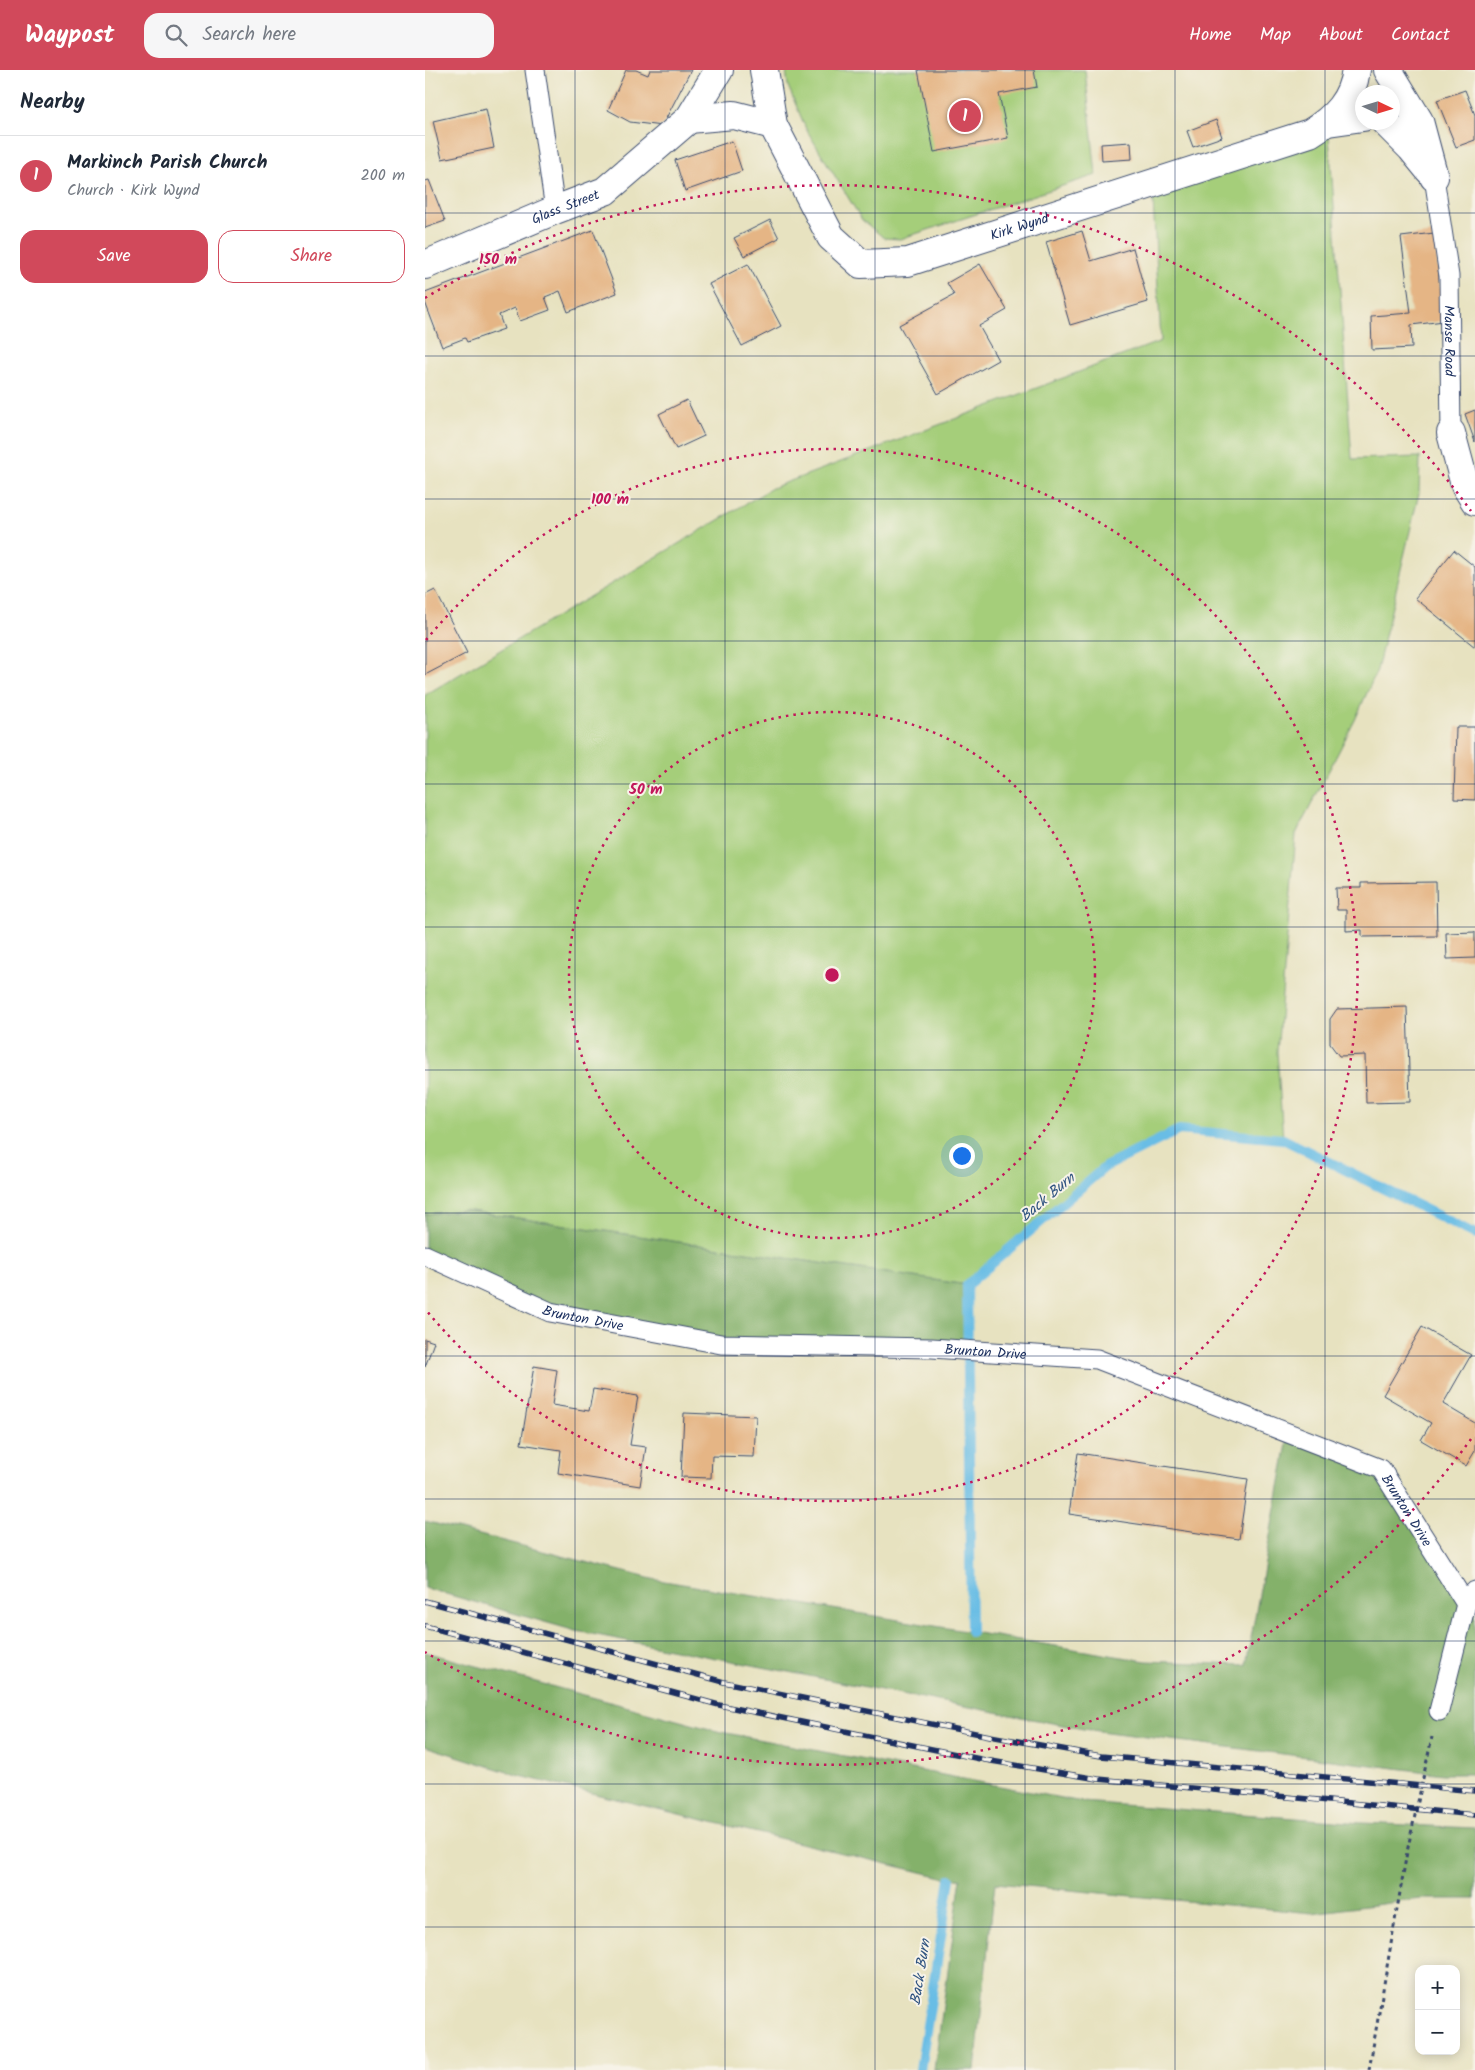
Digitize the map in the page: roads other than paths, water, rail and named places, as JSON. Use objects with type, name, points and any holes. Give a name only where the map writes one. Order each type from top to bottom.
[{"type":"street","name":"Glass Street","points":[[425,265],[605,191],[689,119],[719,70]]},
{"type":"street","name":"Kirk Wynd","points":[[764,70],[773,125],[831,237],[861,264],[908,262],[1310,132],[1328,122],[1344,103],[1354,82],[1356,70]]},
{"type":"street","name":"Manse Road","points":[[1388,70],[1419,121],[1434,177]]},
{"type":"street","points":[[689,119],[734,114],[773,125]]},
{"type":"street","points":[[1328,122],[1355,118]]},
{"type":"street","name":"Manse Road","points":[[1393,130],[1411,148],[1434,177]]},
{"type":"street","name":"Manse Road","points":[[1451,432],[1465,485],[1475,501]]},
{"type":"lane","points":[[535,70],[555,210]]},
{"type":"lane","name":"Manse Road","points":[[1434,177],[1449,276],[1451,432]]},
{"type":"lane","name":"Brunton Drive","points":[[425,1255],[550,1312],[721,1344],[932,1348],[1097,1359],[1381,1468],[1470,1597]]},
{"type":"lane","points":[[1439,1711],[1470,1597]]},
{"type":"waterway","name":"Back Burn","points":[[971,1632],[967,1285],[1105,1167],[1179,1130],[1283,1139],[1475,1234]]},
{"type":"waterway","name":"Back Burn","points":[[920,2070],[950,1879]]},
{"type":"railway","points":[[425,1601],[724,1682],[990,1736],[1101,1756],[1475,1791]]},
{"type":"railway","points":[[425,1626],[719,1705],[985,1760],[1098,1779],[1475,1815]]},
{"type":"place","name":"Markinch Parish Church","points":[[965,116]]}]
